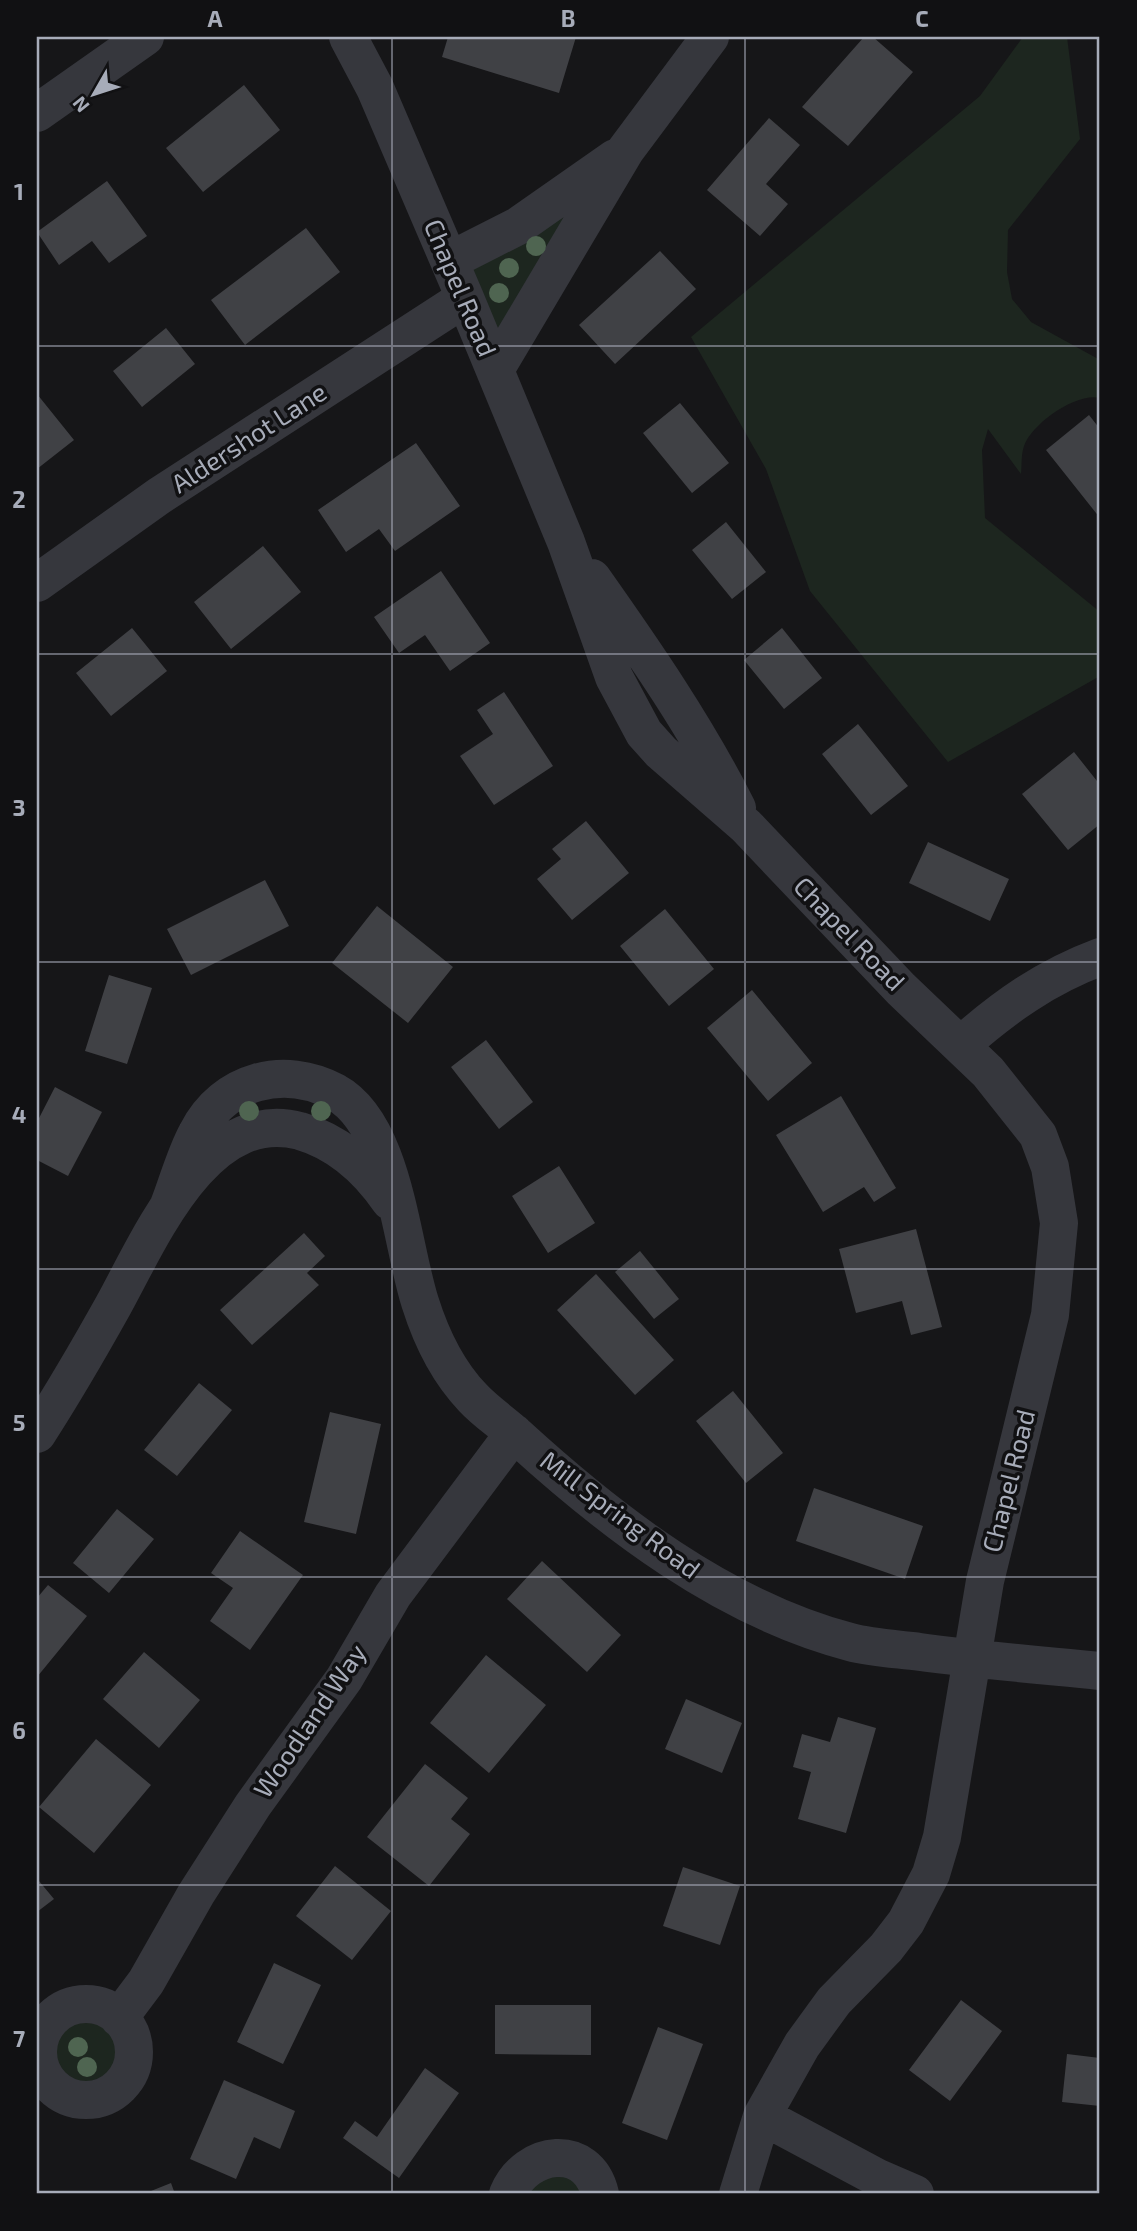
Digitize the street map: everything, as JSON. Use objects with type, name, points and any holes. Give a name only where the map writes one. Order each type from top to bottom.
[{"type":"street","points":[[37,113],[145,37]]},
{"type":"street","name":"Chapel Road","points":[[348,37],[375,88],[566,542],[671,693],[712,760],[746,826],[901,989],[988,1073],[1038,1135],[1050,1167],[1059,1223],[1049,1315],[985,1581],[942,1837],[931,1874],[906,1922],[886,1948],[817,2022],[762,2116],[738,2194]]},
{"type":"street","points":[[495,370],[625,151],[710,37]]},
{"type":"street","points":[[449,261],[518,226],[625,151]]},
{"type":"street","name":"Aldershot Lane","points":[[37,583],[159,496],[465,298]]},
{"type":"street","points":[[961,1045],[1009,1003],[1067,969],[1100,957]]},
{"type":"street","name":"Mill Spring Road","points":[[37,1434],[72,1380],[169,1205],[197,1132],[211,1112],[229,1094],[250,1083],[277,1078],[306,1080],[337,1093],[363,1117],[383,1156],[420,1303],[442,1358],[472,1397],[555,1471],[643,1538],[709,1581],[801,1627],[853,1643],[973,1659],[1100,1671]]},
{"type":"street","name":"Mill Spring Road","points":[[169,1205],[199,1166],[237,1137],[257,1128],[284,1127],[322,1137],[353,1159],[378,1183],[397,1212]]},
{"type":"street","name":"Woodland Way","points":[[119,2018],[152,1973],[196,1894],[253,1805],[344,1679],[393,1595],[514,1433]]},
{"type":"street","points":[[762,2116],[878,2178],[915,2194]]},
{"type":"street","points":[[508,2194],[524,2168],[552,2157],[567,2159],[580,2165],[591,2174],[600,2194]]},
{"type":"shaded area","points":[[1023,37],[1067,37],[1080,139],[1008,230],[1007,272],[1012,299],[1031,322],[1100,360],[1100,398],[1090,397],[1068,404],[1045,419],[1024,446],[1021,474],[988,429],[982,450],[985,518],[1100,612],[1100,676],[948,762],[810,591],[766,469],[691,337],[980,96]]},
{"type":"shaded area","points":[[625,151],[495,370],[449,261]]},
{"type":"shaded area","points":[[77,2006],[95,2006],[120,2019],[130,2035],[133,2053],[130,2071],[120,2087],[95,2100],[77,2100],[52,2087],[39,2062],[39,2044],[52,2019]]},
{"type":"shaded area","points":[[537,2161],[600,2194],[508,2194]]},
{"type":"building","points":[[448,37],[576,37],[559,93],[442,57]]},
{"type":"building","points":[[864,37],[873,37],[913,72],[848,146],[802,107]]},
{"type":"building","points":[[244,85],[280,130],[203,192],[166,148]]},
{"type":"building","points":[[769,118],[800,145],[766,184],[788,204],[760,236],[707,190]]},
{"type":"building","points":[[107,181],[147,236],[109,263],[92,241],[59,265],[37,232]]},
{"type":"building","points":[[306,228],[340,272],[245,345],[211,300]]},
{"type":"building","points":[[660,251],[696,289],[615,364],[579,325]]},
{"type":"building","points":[[166,328],[195,364],[142,407],[113,371]]},
{"type":"building","points":[[37,394],[74,440],[37,469]]},
{"type":"building","points":[[680,403],[729,463],[692,493],[643,433]]},
{"type":"building","points":[[1089,415],[1100,429],[1100,518],[1046,450]]},
{"type":"building","points":[[416,443],[460,506],[395,551],[379,529],[346,552],[318,510]]},
{"type":"building","points":[[726,522],[766,572],[732,599],[692,550]]},
{"type":"building","points":[[263,546],[301,592],[231,649],[194,602]]},
{"type":"building","points":[[441,571],[490,643],[450,671],[425,635],[399,653],[374,617]]},
{"type":"building","points":[[132,628],[167,671],[111,716],[76,673]]},
{"type":"building","points":[[782,628],[822,678],[784,709],[744,660]]},
{"type":"building","points":[[504,692],[553,766],[494,805],[460,756],[493,734],[477,710]]},
{"type":"building","points":[[858,724],[908,786],[871,815],[822,754]]},
{"type":"building","points":[[1074,752],[1097,781],[1100,779],[1100,824],[1068,850],[1022,794]]},
{"type":"building","points":[[586,821],[629,873],[572,920],[537,879],[561,859],[552,849]]},
{"type":"building","points":[[928,842],[1009,879],[990,921],[909,883]]},
{"type":"building","points":[[265,880],[289,926],[191,975],[167,929]]},
{"type":"building","points":[[377,906],[453,967],[408,1023],[332,963]]},
{"type":"building","points":[[665,909],[714,969],[669,1006],[620,946]]},
{"type":"building","points":[[109,975],[152,988],[127,1064],[85,1051]]},
{"type":"building","points":[[752,990],[812,1063],[768,1101],[707,1028]]},
{"type":"building","points":[[486,1040],[533,1102],[499,1129],[451,1067]]},
{"type":"building","points":[[55,1087],[102,1112],[68,1176],[37,1160],[37,1122]]},
{"type":"building","points":[[841,1096],[896,1188],[874,1202],[864,1187],[823,1212],[776,1135]]},
{"type":"building","points":[[559,1166],[595,1223],[548,1253],[512,1196]]},
{"type":"building","points":[[916,1229],[942,1327],[911,1335],[902,1301],[856,1313],[839,1249]]},
{"type":"building","points":[[304,1233],[325,1256],[307,1273],[319,1285],[252,1345],[220,1310]]},
{"type":"building","points":[[640,1251],[679,1299],[654,1319],[615,1272]]},
{"type":"building","points":[[596,1274],[674,1360],[635,1395],[557,1310]]},
{"type":"building","points":[[199,1383],[232,1410],[177,1476],[144,1450]]},
{"type":"building","points":[[733,1391],[783,1453],[746,1483],[696,1421]]},
{"type":"building","points":[[330,1412],[381,1424],[356,1534],[304,1522]]},
{"type":"building","points":[[814,1488],[923,1526],[905,1579],[796,1541]]},
{"type":"building","points":[[117,1509],[154,1539],[109,1593],[73,1563]]},
{"type":"building","points":[[240,1531],[303,1575],[250,1650],[210,1621],[233,1588],[211,1573]]},
{"type":"building","points":[[542,1561],[621,1635],[587,1672],[507,1599]]},
{"type":"building","points":[[48,1585],[87,1616],[37,1677],[37,1598]]},
{"type":"building","points":[[144,1652],[200,1700],[159,1748],[103,1699]]},
{"type":"building","points":[[486,1655],[546,1705],[489,1773],[430,1723]]},
{"type":"building","points":[[686,1699],[742,1723],[722,1773],[665,1749]]},
{"type":"building","points":[[838,1717],[876,1728],[846,1833],[798,1819],[811,1772],[793,1767],[802,1734],[830,1742]]},
{"type":"building","points":[[96,1739],[151,1785],[94,1853],[39,1807]]},
{"type":"building","points":[[425,1764],[468,1798],[451,1819],[470,1834],[429,1886],[367,1837]]},
{"type":"building","points":[[335,1866],[391,1911],[352,1960],[296,1916]]},
{"type":"building","points":[[683,1867],[740,1886],[720,1945],[663,1926]]},
{"type":"building","points":[[39,1881],[54,1899],[37,1912],[37,1883]]},
{"type":"building","points":[[274,1963],[321,1985],[283,2064],[237,2042]]},
{"type":"building","points":[[961,2000],[1002,2031],[950,2101],[909,2070]]},
{"type":"building","points":[[495,2005],[591,2005],[591,2055],[495,2054]]},
{"type":"building","points":[[658,2027],[703,2044],[667,2140],[622,2123]]},
{"type":"building","points":[[1067,2054],[1100,2058],[1100,2106],[1062,2102]]},
{"type":"building","points":[[425,2068],[459,2093],[399,2178],[343,2138],[355,2121],[377,2137]]},
{"type":"building","points":[[224,2080],[295,2111],[280,2149],[254,2137],[236,2179],[190,2159]]},
{"type":"building","points":[[171,2183],[175,2194],[137,2194],[146,2193]]}]
